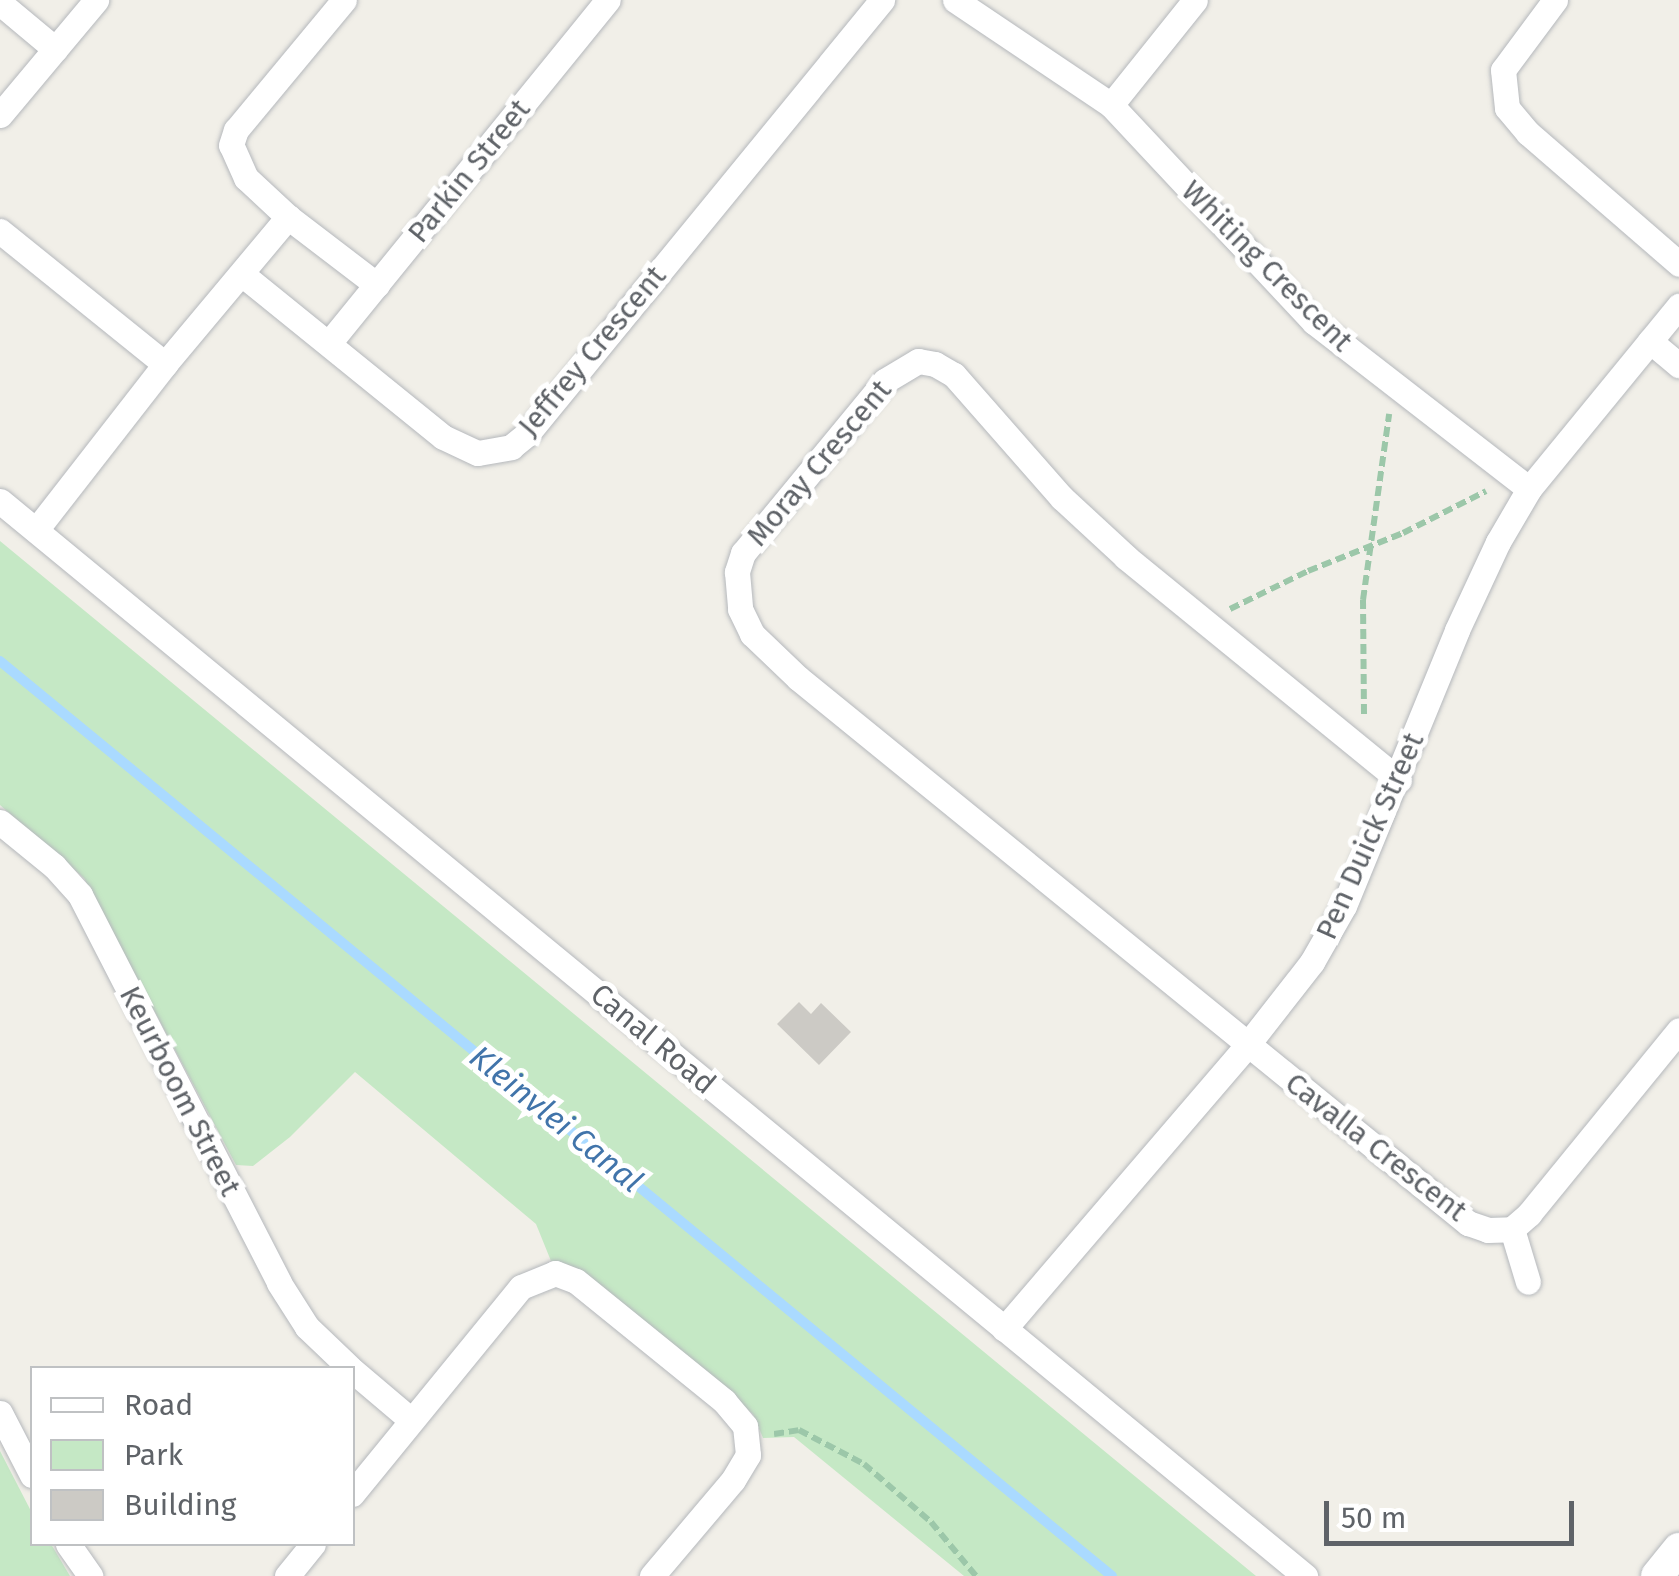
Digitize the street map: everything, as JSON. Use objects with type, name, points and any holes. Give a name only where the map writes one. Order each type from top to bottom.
[{"type":"street","points":[[0,115],[96,0]]},
{"type":"street","points":[[344,0],[236,130],[231,145],[246,178],[288,217],[376,284]]},
{"type":"street","name":"Parkin Street","points":[[329,342],[608,0]]},
{"type":"street","name":"Jeffrey Crescent","points":[[243,274],[460,446],[478,453],[511,447],[528,434],[882,0]]},
{"type":"street","name":"Whiting Crescent","points":[[956,0],[1111,105],[1314,322],[1528,489]]},
{"type":"street","points":[[1111,105],[1195,0]]},
{"type":"street","points":[[1554,0],[1503,70],[1508,108],[1528,134],[1679,264]]},
{"type":"street","points":[[0,3],[54,50]]},
{"type":"street","points":[[36,530],[165,364],[288,217]]},
{"type":"street","points":[[0,230],[165,364]]},
{"type":"street","name":"Pen Duick Street","points":[[1004,1329],[1248,1044],[1312,962],[1344,906],[1399,780],[1457,630],[1528,489],[1679,306]]},
{"type":"street","points":[[1650,340],[1679,365]]},
{"type":"street","name":"Moray Crescent","points":[[1248,1044],[798,678],[752,634],[740,609],[737,572],[744,553],[885,381],[918,361],[954,375],[1062,498],[1210,627],[1399,780]]},
{"type":"street","name":"Canal Road","points":[[0,501],[1306,1576]]},
{"type":"street","name":"Keurboom Street","points":[[0,822],[54,866],[80,894],[279,1283],[307,1327],[348,1366]]},
{"type":"street","points":[[1528,1282],[1512,1229],[1679,1030]]},
{"type":"street","name":"Cavalla Crescent","points":[[1248,1044],[1449,1212],[1488,1230],[1512,1229]]},
{"type":"street","points":[[355,1490],[521,1287],[555,1272],[576,1281],[724,1402],[738,1415],[749,1438],[748,1454],[733,1480],[652,1576]]},
{"type":"street","name":"Keurboom Street","points":[[355,1372],[411,1420]]},
{"type":"street","points":[[0,1413],[30,1472]]},
{"type":"street","points":[[69,1546],[90,1576]]},
{"type":"street","points":[[287,1576],[311,1546]]},
{"type":"street","points":[[1657,1576],[1679,1549]]},
{"type":"path","points":[[1358,749],[1364,708],[1363,600],[1389,414],[1404,392]]},
{"type":"path","points":[[1210,627],[1238,603],[1494,487],[1506,472]]},
{"type":"path","points":[[749,1438],[800,1430],[864,1464],[931,1522],[976,1576]]},
{"type":"green space","points":[[0,541],[1256,1576],[964,1576],[794,1437],[763,1438],[753,1414],[578,1269],[551,1261],[536,1224],[355,1072],[290,1137],[253,1166],[236,1165],[84,878],[0,805]]},
{"type":"green space","points":[[0,1451],[30,1509],[30,1546],[52,1546],[70,1576],[0,1576]]},
{"type":"building","points":[[799,1002],[811,1014],[821,1003],[851,1032],[819,1065],[777,1024]]},
{"type":"waterway","name":"Kleinvlei Canal","points":[[0,661],[1112,1576]]}]
